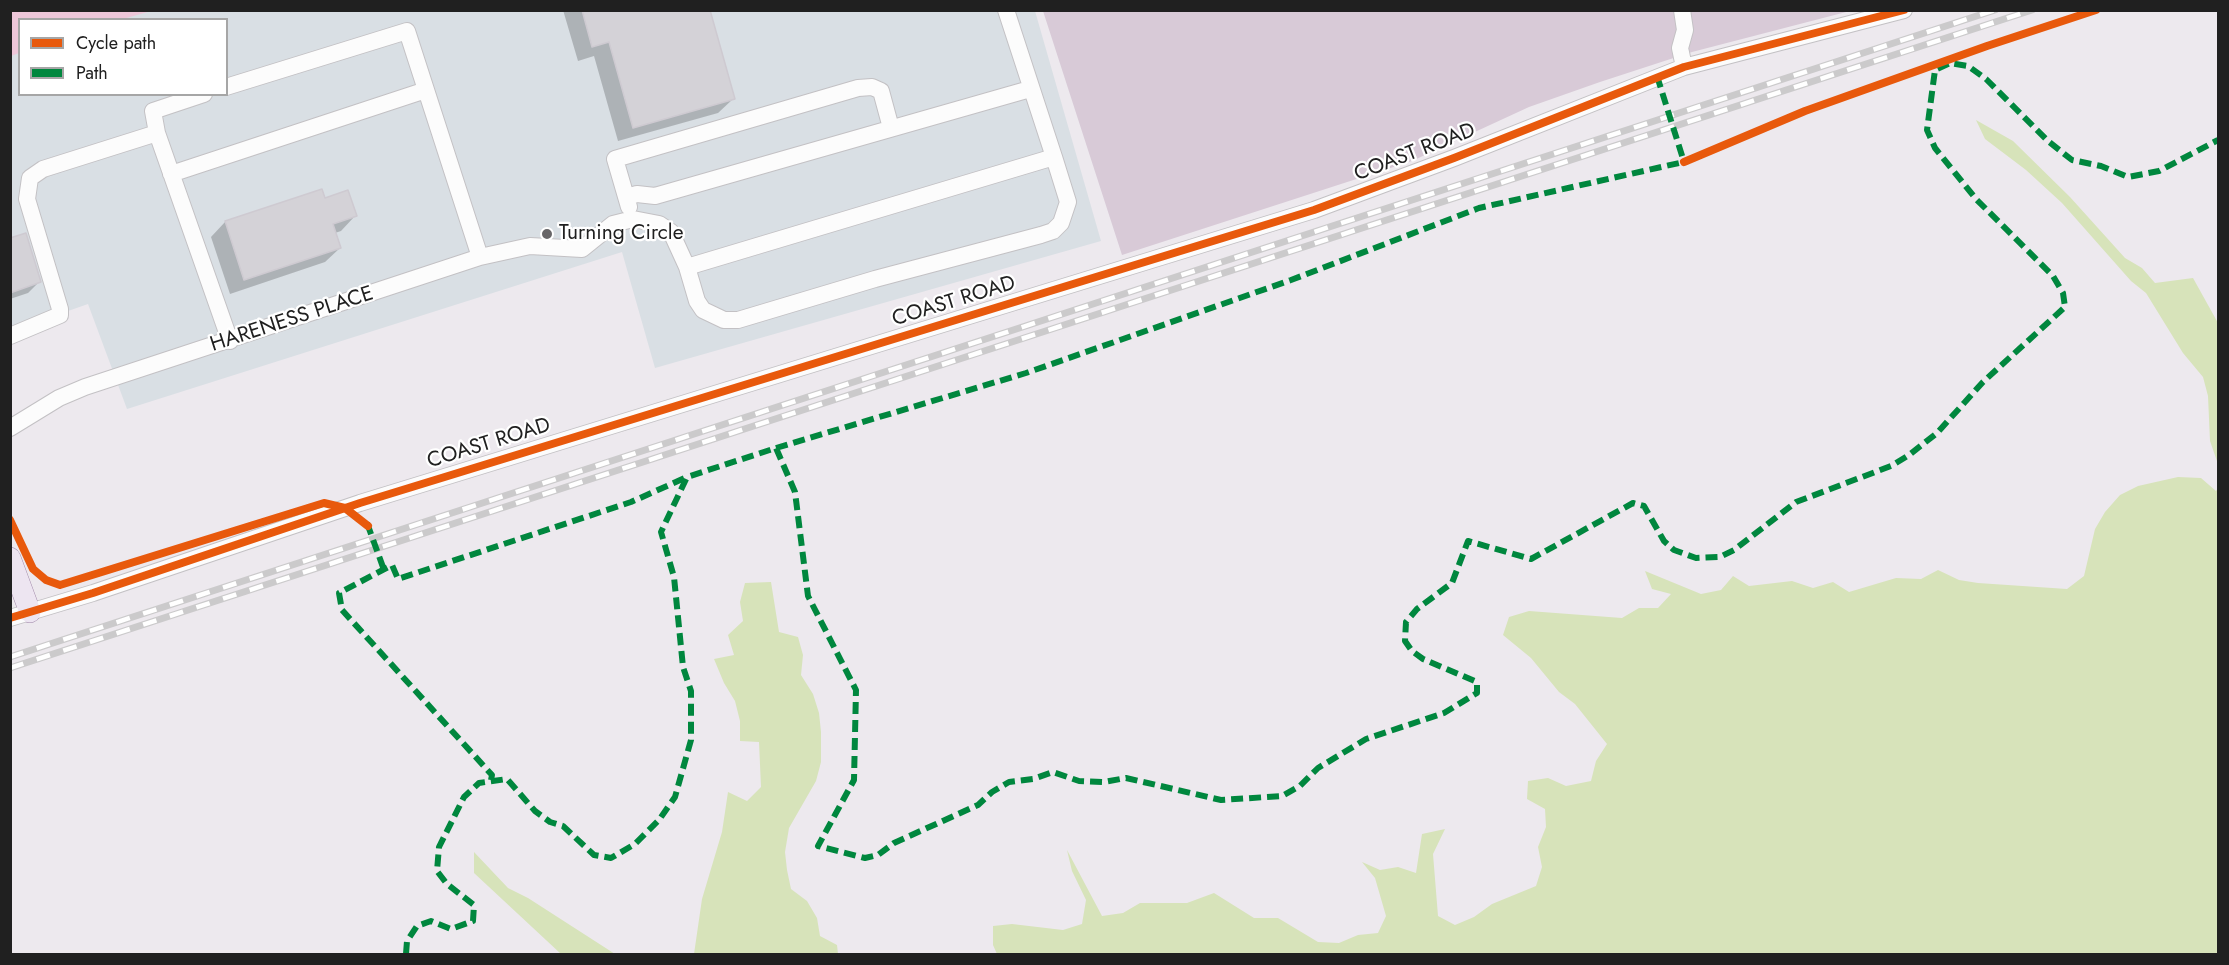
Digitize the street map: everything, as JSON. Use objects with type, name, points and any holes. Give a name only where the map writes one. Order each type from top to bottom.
[{"type":"main road","points":[[10,558],[20,615]]},
{"type":"street","points":[[891,128],[882,92],[872,87],[858,88],[615,159],[633,219],[660,224],[671,232],[687,267],[697,301],[703,310],[724,320],[738,320],[875,279],[1053,231],[1061,223],[1068,202],[1006,10]]},
{"type":"street","points":[[1682,10],[1685,30],[1680,48],[1684,67]]},
{"type":"street","name":"COAST ROAD","points":[[20,615],[360,503],[1314,210],[1454,158],[1584,104],[1684,67],[1904,10]]},
{"type":"street","points":[[228,86],[407,31],[480,257]]},
{"type":"street","points":[[626,197],[637,194],[655,196],[1030,89]]},
{"type":"street","points":[[171,174],[426,90]]},
{"type":"street","points":[[198,96],[153,111],[157,133],[230,341]]},
{"type":"street","points":[[10,336],[60,315],[27,199],[30,178],[43,169],[157,133]]},
{"type":"street","points":[[687,267],[1054,157]]},
{"type":"street","name":"HARENESS PLACE","points":[[10,428],[50,403],[85,387],[480,257],[530,246],[582,249],[613,224],[633,219]]},
{"type":"shaded area","points":[[11,10],[151,10],[126,18],[18,18],[18,53],[11,56]]},
{"type":"shaded area","points":[[10,11],[1035,11],[1101,241],[655,368],[622,252],[127,409],[88,304],[11,331]]},
{"type":"shaded area","points":[[1043,11],[1850,11],[1692,52],[1600,82],[1529,107],[1412,161],[1122,255]]},
{"type":"shaded area","points":[[1976,120],[2013,141],[2070,197],[2125,258],[2142,268],[2155,283],[2193,278],[2218,323],[2218,464],[2210,441],[2208,396],[2203,377],[2183,353],[2146,293],[2131,281],[2062,203],[2026,170],[1985,139]]},
{"type":"shaded area","points":[[2178,477],[2201,478],[2216,491],[2218,488],[2218,954],[997,954],[993,945],[993,926],[1012,924],[1063,930],[1082,924],[1086,900],[1072,871],[1067,850],[1102,916],[1123,913],[1140,903],[1187,903],[1214,893],[1254,918],[1278,918],[1318,942],[1339,943],[1358,935],[1378,933],[1386,916],[1375,878],[1362,862],[1380,870],[1398,867],[1416,873],[1422,834],[1445,829],[1433,854],[1438,916],[1455,925],[1474,917],[1492,904],[1536,886],[1542,867],[1538,847],[1546,827],[1545,809],[1527,799],[1528,781],[1548,778],[1566,786],[1591,781],[1596,761],[1607,744],[1575,704],[1559,692],[1531,658],[1503,635],[1509,617],[1529,611],[1622,618],[1639,608],[1658,608],[1671,594],[1652,589],[1645,571],[1701,594],[1721,590],[1733,576],[1749,586],[1792,581],[1813,588],[1833,582],[1849,592],[1896,578],[1921,579],[1938,570],[1959,580],[1978,583],[2067,589],[2084,576],[2095,529],[2105,512],[2120,495],[2138,486]]},
{"type":"shaded area","points":[[771,582],[779,632],[798,637],[803,655],[801,675],[813,694],[819,713],[821,732],[821,762],[816,781],[789,828],[785,852],[787,870],[791,889],[807,901],[817,918],[820,936],[837,945],[838,954],[694,954],[702,899],[722,832],[728,792],[747,801],[761,787],[759,742],[740,741],[740,721],[735,701],[714,659],[734,655],[728,635],[743,621],[740,602],[745,583]]},
{"type":"shaded area","points":[[474,852],[508,888],[528,898],[615,954],[561,954],[474,873]]},
{"type":"building","points":[[582,10],[710,10],[735,99],[633,128],[609,42],[592,47]]},
{"type":"building","points":[[322,189],[325,198],[348,190],[357,216],[333,224],[341,248],[244,280],[225,221]]},
{"type":"building","points":[[26,233],[41,282],[10,293],[10,238]]},
{"type":"railway","points":[[10,657],[1995,10]]},
{"type":"railway","points":[[10,668],[2032,10]]},
{"type":"marked path","points":[[406,954],[407,941],[417,926],[431,921],[451,929],[473,921],[474,905],[447,884],[437,871],[439,847],[464,797],[479,783],[507,779],[535,811],[550,822],[563,826],[594,855],[611,858],[635,844],[659,820],[675,797],[691,740],[691,691],[683,667],[674,577],[661,532],[687,477],[776,448],[795,492],[808,596],[856,690],[854,780],[818,846],[865,858],[878,855],[894,843],[978,805],[992,792],[1009,782],[1033,779],[1053,772],[1079,781],[1104,782],[1126,778],[1221,800],[1282,796],[1300,786],[1318,768],[1366,739],[1444,713],[1477,693],[1477,682],[1423,659],[1412,651],[1405,641],[1406,622],[1417,609],[1452,583],[1468,541],[1531,559],[1633,503],[1644,506],[1664,541],[1674,550],[1696,558],[1720,557],[1734,550],[1796,502],[1891,466],[1909,455],[1937,433],[1983,382],[2065,307],[2063,293],[2053,276],[1976,199],[1935,148],[1927,130],[1935,70],[1950,63],[1968,66],[1986,79],[2048,141],[2072,160],[2101,166],[2128,177],[2159,171],[2218,140]]},
{"type":"marked path","points":[[1657,76],[1684,162]]},
{"type":"marked path","points":[[776,448],[1026,373],[1291,280],[1479,208],[1688,161]]},
{"type":"marked path","points":[[491,780],[492,775],[342,610],[339,593],[392,565],[398,579],[631,502],[687,477]]},
{"type":"marked path","points":[[367,523],[384,570]]},
{"type":"cycle path","points":[[10,618],[93,593],[360,503],[1314,210],[1454,158],[1684,67],[1904,10]]},
{"type":"cycle path","points":[[1684,162],[1805,111],[2096,10]]},
{"type":"cycle path","points":[[10,520],[33,569],[46,580],[60,585],[324,503],[345,508],[368,526]]},
{"type":"place","name":"Turning Circle","points":[[547,234]]}]
